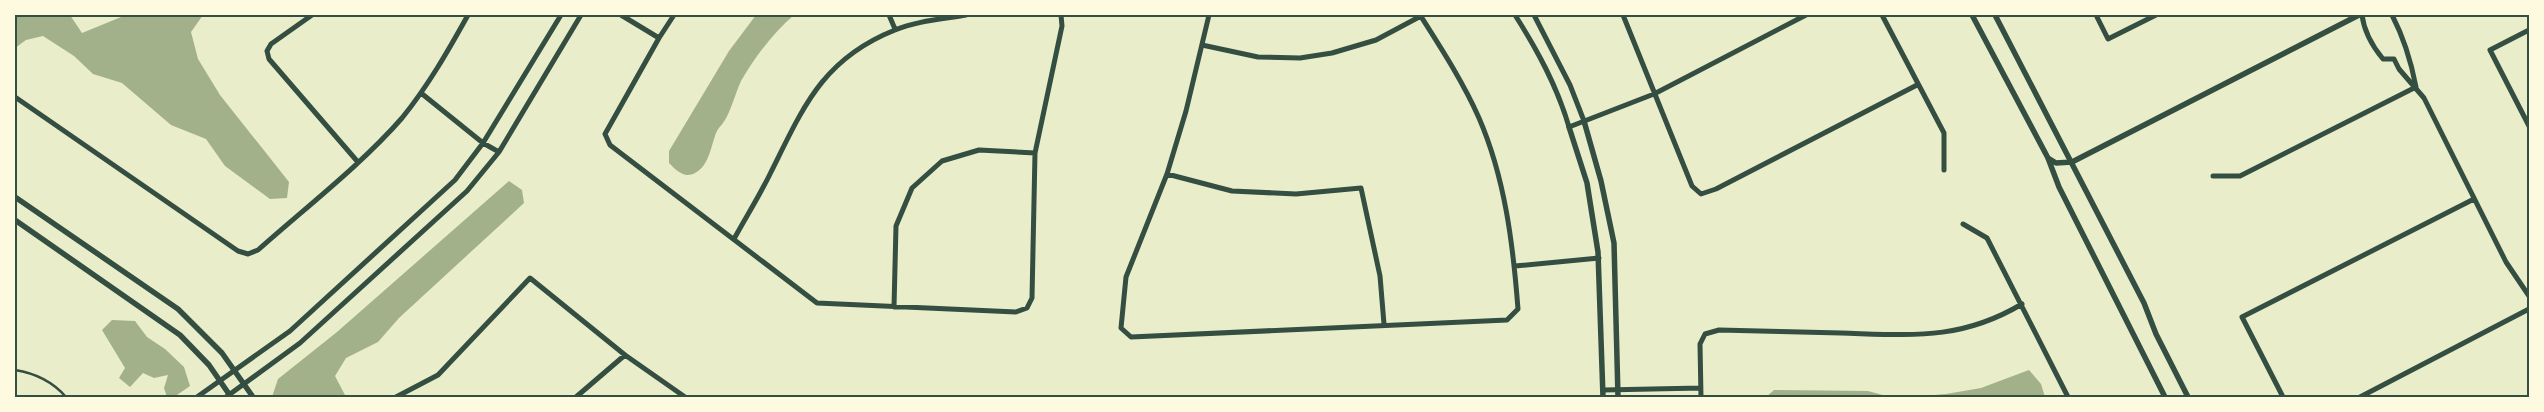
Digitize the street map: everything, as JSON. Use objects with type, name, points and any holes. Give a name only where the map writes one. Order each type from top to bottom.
[{"type":"street","points":[[312,15],[270,44],[267,51],[269,59],[357,161]]},
{"type":"street","points":[[15,97],[238,251],[248,254],[258,250],[357,161],[401,118],[422,93],[468,15]]},
{"type":"street","points":[[197,397],[290,331],[420,215],[455,180],[483,143],[561,15]]},
{"type":"street","points":[[15,220],[165,323],[196,350],[221,380],[229,396],[300,343],[431,226],[467,191],[499,152],[581,15]]},
{"type":"street","points":[[621,15],[659,38]]},
{"type":"street","points":[[674,15],[605,134],[610,145],[817,303],[1016,312],[1027,308],[1032,298],[1035,153],[1062,26],[1061,15]]},
{"type":"street","points":[[889,15],[895,29]]},
{"type":"street","points":[[734,239],[771,174],[793,125],[820,81],[854,52],[895,29],[966,15]]},
{"type":"street","points":[[1202,45],[1258,57],[1300,58],[1332,53],[1376,40],[1420,16],[1455,71],[1479,119],[1494,162],[1507,210],[1515,266],[1518,309],[1507,320],[1384,324],[1131,337],[1121,328],[1126,277],[1167,174],[1186,111],[1209,15]]},
{"type":"street","points":[[1515,15],[1546,66],[1559,94],[1587,183],[1599,258],[1603,397]]},
{"type":"street","points":[[1534,15],[1570,85],[1584,121],[1601,181],[1614,243],[1619,394]]},
{"type":"street","points":[[1623,15],[1692,186],[1701,194],[1716,189],[1917,86]]},
{"type":"street","points":[[1569,127],[1654,94],[1806,15]]},
{"type":"street","points":[[1882,15],[1917,86],[1944,133],[1944,170]]},
{"type":"street","points":[[1972,15],[2048,158],[2059,187],[2165,397]]},
{"type":"street","points":[[1994,15],[2144,303],[2156,334],[2188,397]]},
{"type":"street","points":[[2096,15],[2108,39],[2156,15]]},
{"type":"street","points":[[2048,158],[2056,163],[2072,162],[2361,15],[2363,25],[2376,51],[2383,59],[2394,59],[2399,69],[2424,98],[2506,262],[2529,296]]},
{"type":"street","points":[[2392,15],[2405,42],[2404,49],[2412,63],[2416,87]]},
{"type":"street","points":[[2529,30],[2490,50],[2529,126]]},
{"type":"street","points":[[2213,176],[2240,176],[2416,87]]},
{"type":"street","points":[[422,93],[483,143],[499,152]]},
{"type":"street","points":[[894,307],[896,226],[912,188],[942,161],[979,150],[1035,153]]},
{"type":"street","points":[[1167,174],[1232,191],[1296,194],[1361,188],[1380,276],[1384,324]]},
{"type":"street","points":[[15,197],[178,309],[208,337],[236,370],[253,397]]},
{"type":"street","points":[[2283,397],[2242,317],[2474,199]]},
{"type":"street","points":[[1963,224],[1987,238],[2068,397]]},
{"type":"street","points":[[1515,266],[1599,258]]},
{"type":"street","points":[[396,397],[438,375],[530,278],[625,355],[685,397]]},
{"type":"street","points":[[1701,397],[1700,344],[1705,334],[1719,330],[1927,336],[1965,330],[2000,318],[2022,304]]},
{"type":"street","points":[[2360,397],[2529,310]]},
{"type":"street","points":[[576,397],[625,355]]},
{"type":"street","points":[[1603,390],[1619,394],[1701,388]]},
{"type":"lane","points":[[15,370],[43,379],[66,397]]},
{"type":"shaded area","points":[[15,15],[70,15],[82,33],[126,15],[203,15],[191,32],[198,59],[220,95],[289,182],[287,198],[270,199],[225,166],[206,139],[171,125],[122,83],[93,74],[74,56],[43,36],[26,40],[15,48]]},
{"type":"shaded area","points":[[756,15],[794,15],[765,46],[741,81],[725,120],[716,133],[709,155],[703,166],[691,175],[680,173],[669,163],[669,151],[729,51]]},
{"type":"shaded area","points":[[509,181],[522,190],[524,203],[399,318],[378,342],[346,358],[335,376],[346,397],[272,397],[278,379],[337,332]]},
{"type":"shaded area","points":[[112,320],[135,321],[147,337],[165,349],[184,367],[190,386],[174,397],[167,397],[164,388],[168,375],[154,378],[143,373],[130,387],[119,378],[125,368],[102,330]]},
{"type":"shaded area","points":[[2029,370],[2041,384],[2045,397],[1911,397],[1981,388]]},
{"type":"shaded area","points":[[1774,390],[1868,391],[1890,397],[1766,397]]}]
